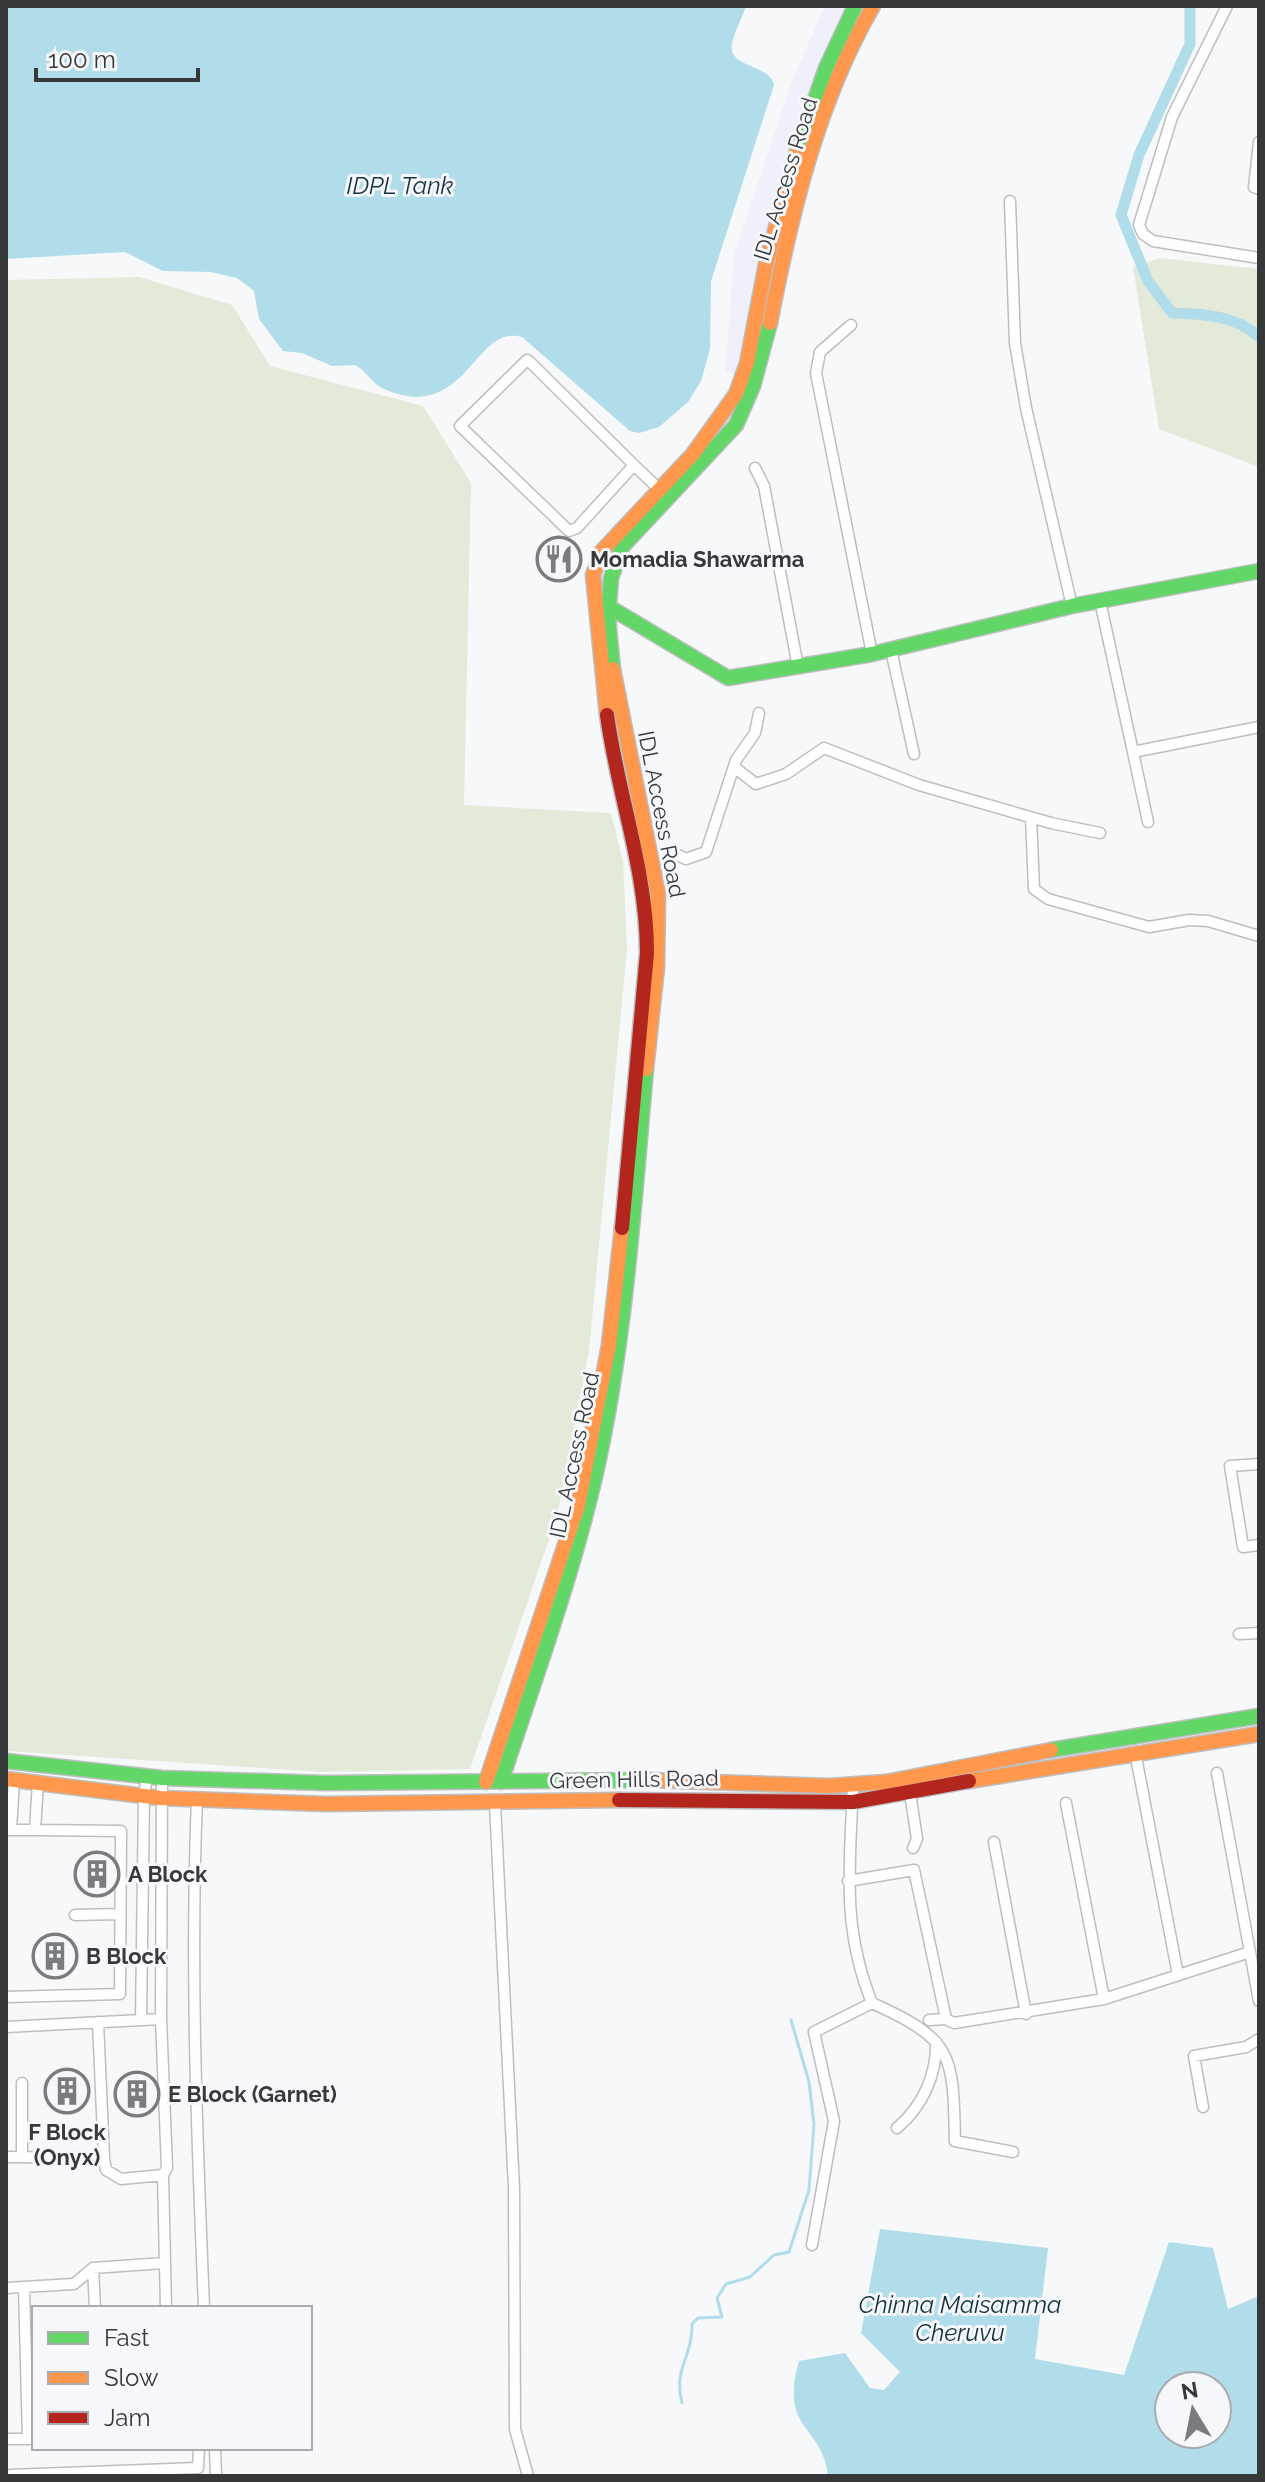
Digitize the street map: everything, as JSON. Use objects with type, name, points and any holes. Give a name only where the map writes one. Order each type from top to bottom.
[{"type":"street","points":[[563,1574],[609,1345],[647,953],[641,868],[609,727],[593,599],[593,575],[602,551],[714,427],[737,393],[757,322],[759,295],[783,194],[826,71],[855,6]]},
{"type":"street","name":"IDL Access Road","points":[[494,1782],[597,1465],[619,1350],[632,1251],[658,919],[653,862],[622,726],[607,606],[611,563],[622,547],[736,425],[749,402],[761,366],[797,201],[842,71],[873,6]]},
{"type":"street","points":[[1227,6],[1172,117],[1139,225],[1143,234],[1153,241],[1259,258]]},
{"type":"street","points":[[1259,142],[1253,177],[1254,187],[1259,189]]},
{"type":"street","points":[[1010,201],[1015,343],[1026,408],[1072,606]]},
{"type":"street","points":[[851,325],[820,352],[816,373],[872,654]]},
{"type":"street","points":[[634,465],[577,528],[569,531],[460,426],[527,360],[658,488]]},
{"type":"street","points":[[755,468],[764,486],[798,667]]},
{"type":"street","points":[[593,599],[728,678],[872,654],[1072,606],[1259,571]]},
{"type":"street","points":[[1100,601],[1148,822]]},
{"type":"street","points":[[891,650],[914,754]]},
{"type":"street","points":[[674,853],[686,859],[706,852],[734,767],[755,733],[759,713]]},
{"type":"street","points":[[1133,752],[1259,727]]},
{"type":"street","points":[[734,767],[756,784],[786,774],[824,748],[919,785],[1100,833]]},
{"type":"street","points":[[1031,817],[1034,889],[1048,899],[1149,927],[1189,920],[1208,921],[1259,936]]},
{"type":"street","points":[[1259,1464],[1230,1466],[1243,1547],[1259,1545]]},
{"type":"street","points":[[1239,1634],[1259,1633]]},
{"type":"street","name":"Green Hills Road","points":[[6,1761],[155,1777],[325,1783],[691,1780],[853,1785],[1259,1716]]},
{"type":"street","name":"Green Hills Road","points":[[10,1779],[160,1798],[326,1804],[692,1799],[853,1802],[1135,1752],[1259,1734]]},
{"type":"street","points":[[1135,1752],[1178,1975]]},
{"type":"street","points":[[1217,1773],[1259,2001]]},
{"type":"street","points":[[141,2019],[144,1796],[155,1777]]},
{"type":"street","points":[[155,1777],[160,1798],[161,2019],[167,2168],[163,2175],[166,2306]]},
{"type":"street","points":[[6,1997],[120,1994],[121,1831],[9,1830],[10,1779]]},
{"type":"street","points":[[35,1830],[38,1782]]},
{"type":"street","points":[[853,1785],[848,1914],[860,1974],[872,2003],[916,2023],[936,2038],[949,2066],[955,2141],[1013,2152]]},
{"type":"street","points":[[910,1793],[917,1839],[913,1848]]},
{"type":"street","points":[[197,1798],[193,1866],[194,2061],[204,2306]]},
{"type":"street","points":[[1066,1803],[1104,1999]]},
{"type":"street","points":[[495,1804],[514,2188],[515,2429],[528,2476]]},
{"type":"street","points":[[994,1842],[1026,2014]]},
{"type":"street","points":[[848,1881],[914,1870],[946,2019]]},
{"type":"street","points":[[75,1915],[120,1914]]},
{"type":"street","points":[[144,1917],[161,1916]]},
{"type":"street","points":[[929,2020],[946,2019],[954,2023],[1026,2014],[1104,1999],[1250,1952]]},
{"type":"street","points":[[812,2245],[834,2121],[814,2032],[872,2003]]},
{"type":"street","points":[[6,2027],[161,2019]]},
{"type":"street","points":[[98,2022],[106,2170],[121,2179],[163,2175]]},
{"type":"street","points":[[897,2128],[924,2095],[937,2061],[936,2038]]},
{"type":"street","points":[[1203,2107],[1194,2056],[1246,2047],[1259,2039]]},
{"type":"street","points":[[22,2083],[22,2157]]},
{"type":"street","points":[[6,2157],[104,2158]]},
{"type":"street","points":[[6,2288],[74,2284],[93,2268],[164,2263]]},
{"type":"street","points":[[93,2268],[95,2306]]},
{"type":"street","points":[[6,2439],[31,2439],[24,2288]]},
{"type":"street","points":[[10,2475],[198,2472],[199,2450]]},
{"type":"street","points":[[215,2450],[216,2476]]},
{"type":"shaded area","points":[[825,6],[850,6],[736,374],[725,372],[734,254],[792,81]]},
{"type":"green space","points":[[1160,258],[1259,269],[1259,467],[1159,429],[1133,267]]},
{"type":"green space","points":[[139,277],[232,305],[270,366],[423,406],[471,483],[464,805],[611,813],[623,861],[627,949],[589,1351],[557,1516],[470,1769],[324,1772],[6,1751],[6,280]]},
{"type":"water","name":"IDPL Tank","points":[[6,6],[746,6],[733,38],[732,51],[742,62],[765,73],[774,85],[711,281],[710,349],[701,381],[688,402],[659,427],[639,433],[630,431],[522,337],[506,337],[492,344],[451,385],[434,394],[412,397],[380,387],[355,365],[332,366],[302,353],[283,351],[259,319],[254,291],[237,278],[211,272],[163,271],[125,252],[6,259]]},
{"type":"water","name":"Chinna Maisamma Cheruvu","points":[[880,2229],[1048,2248],[1035,2359],[1124,2375],[1169,2242],[1213,2248],[1228,2309],[1259,2296],[1259,2476],[828,2476],[824,2459],[798,2415],[794,2401],[799,2361],[845,2353],[870,2388],[884,2390],[900,2372],[861,2333]]},
{"type":"waterway","points":[[1190,6],[1190,44],[1139,155],[1121,215],[1148,281],[1172,313],[1229,320],[1259,337]]},
{"type":"waterway","points":[[682,2403],[681,2371],[690,2345],[692,2324],[698,2318],[722,2317],[717,2298],[726,2284],[750,2277],[774,2255],[789,2252],[809,2190],[814,2124],[809,2082],[791,2020]]},
{"type":"traffic: fast","points":[[796,154],[826,68],[855,6]]},
{"type":"traffic: fast","points":[[613,669],[608,618],[611,578],[622,547],[736,425],[753,386],[770,323]]},
{"type":"traffic: fast","points":[[604,604],[728,678],[872,654],[1072,606],[1259,571]]},
{"type":"traffic: fast","points":[[501,1782],[565,1587],[597,1468],[622,1319],[646,1069]]},
{"type":"traffic: fast","points":[[1051,1750],[1259,1716]]},
{"type":"traffic: fast","points":[[6,1761],[162,1778],[325,1783],[646,1780]]},
{"type":"traffic: slow","points":[[770,323],[808,160],[836,81],[873,6]]},
{"type":"traffic: slow","points":[[607,715],[593,575],[602,551],[693,454],[736,394],[747,363],[766,264],[796,154]]},
{"type":"traffic: slow","points":[[613,669],[658,894],[657,967],[646,1069]]},
{"type":"traffic: slow","points":[[486,1782],[578,1506],[609,1345],[622,1228]]},
{"type":"traffic: slow","points":[[969,1781],[1259,1734]]},
{"type":"traffic: slow","points":[[646,1780],[830,1786],[886,1782],[1051,1750]]},
{"type":"traffic: slow","points":[[6,1779],[160,1798],[326,1804],[619,1800]]},
{"type":"traffic: jam","points":[[607,715],[642,892],[647,953],[622,1228]]},
{"type":"traffic: jam","points":[[619,1800],[853,1802],[969,1781]]},
{"type":"place","name":"Momadia Shawarma","points":[[559,559]]},
{"type":"place","name":"A Block","points":[[97,1874]]},
{"type":"place","name":"B Block","points":[[55,1956]]},
{"type":"place","name":"F Block (Onyx)","points":[[67,2091]]},
{"type":"place","name":"E Block (Garnet)","points":[[137,2094]]}]
